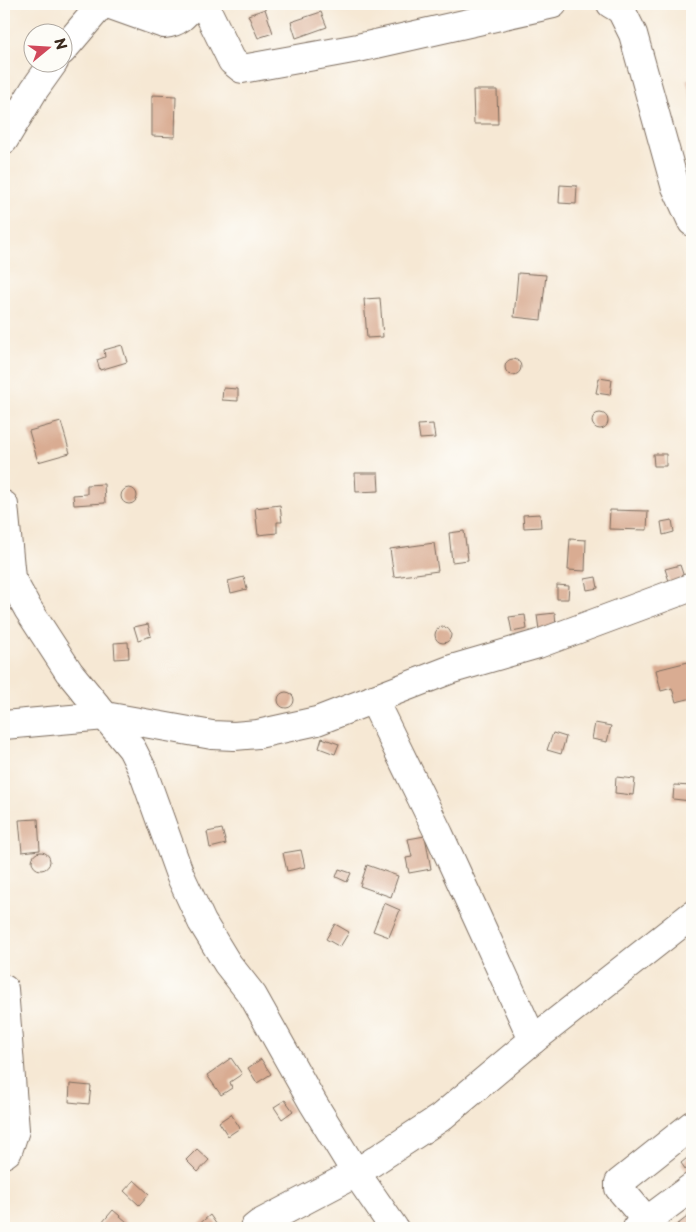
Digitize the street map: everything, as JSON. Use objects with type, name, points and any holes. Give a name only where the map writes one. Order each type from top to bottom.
[{"type":"street","points":[[72,39],[102,4]]},
{"type":"street","points":[[108,4],[164,24],[173,23],[185,15],[194,4]]},
{"type":"street","points":[[204,4],[232,61],[242,69],[358,48],[553,4]]},
{"type":"street","points":[[611,4],[621,10],[633,34],[675,185],[692,222]]},
{"type":"street","points":[[4,140],[47,72]]},
{"type":"street","points":[[4,505],[7,575],[69,672],[132,749],[142,769],[180,875],[202,922],[227,963],[253,996],[313,1103],[356,1173],[394,1228]]},
{"type":"street","points":[[4,725],[105,716],[212,735],[258,734],[317,721],[452,670],[538,644],[692,587]]},
{"type":"street","points":[[372,699],[439,834],[533,1040]]},
{"type":"street","points":[[254,1228],[356,1173],[440,1118],[533,1040],[692,914]]},
{"type":"street","points":[[4,989],[15,1130],[8,1150],[4,1154]]},
{"type":"street","points":[[692,1125],[619,1183],[619,1188],[642,1224],[692,1187]]},
{"type":"building","points":[[265,9],[273,33],[258,38],[248,15]]},
{"type":"building","points":[[321,12],[327,27],[296,38],[291,22]]},
{"type":"building","points":[[692,79],[692,101],[686,80]]},
{"type":"building","points":[[473,90],[497,90],[498,124],[474,124]]},
{"type":"building","points":[[152,95],[176,96],[175,137],[152,136]]},
{"type":"building","points":[[560,185],[577,186],[576,204],[559,203]]},
{"type":"building","points":[[518,273],[546,275],[541,320],[514,317]]},
{"type":"building","points":[[380,298],[383,337],[367,338],[364,299]]},
{"type":"building","points":[[122,345],[127,362],[100,370],[97,360],[105,357],[104,350]]},
{"type":"building","points":[[513,359],[521,367],[513,375],[505,367]]},
{"type":"building","points":[[599,378],[612,380],[610,395],[596,393]]},
{"type":"building","points":[[223,388],[238,389],[238,401],[222,400]]},
{"type":"building","points":[[600,413],[608,421],[600,429],[592,421]]},
{"type":"building","points":[[61,422],[70,453],[38,462],[29,431]]},
{"type":"building","points":[[433,424],[435,438],[420,439],[418,425]]},
{"type":"building","points":[[653,454],[666,454],[666,466],[654,466]]},
{"type":"building","points":[[355,473],[378,473],[379,491],[356,492]]},
{"type":"building","points":[[104,484],[105,503],[74,505],[73,495],[87,494],[87,485]]},
{"type":"building","points":[[129,488],[137,496],[129,504],[121,496]]},
{"type":"building","points":[[280,505],[282,522],[277,522],[277,533],[258,535],[255,508]]},
{"type":"building","points":[[610,510],[648,511],[647,530],[609,529]]},
{"type":"building","points":[[540,514],[541,527],[524,528],[523,515]]},
{"type":"building","points":[[672,520],[674,532],[663,535],[661,522]]},
{"type":"building","points":[[464,531],[468,560],[452,562],[449,533]]},
{"type":"building","points":[[570,539],[586,540],[585,571],[568,570]]},
{"type":"building","points":[[434,543],[438,571],[394,577],[390,549]]},
{"type":"building","points":[[680,565],[685,580],[670,584],[665,569]]},
{"type":"building","points":[[244,577],[247,589],[231,593],[228,581]]},
{"type":"building","points":[[596,577],[598,588],[587,590],[585,579]]},
{"type":"building","points":[[557,585],[569,586],[568,599],[557,599]]},
{"type":"building","points":[[555,613],[556,628],[539,630],[537,615]]},
{"type":"building","points":[[525,615],[527,629],[512,632],[509,617]]},
{"type":"building","points":[[148,624],[151,636],[138,640],[134,627]]},
{"type":"building","points":[[443,627],[451,635],[443,643],[435,635]]},
{"type":"building","points":[[128,642],[129,658],[115,659],[114,643]]},
{"type":"building","points":[[692,661],[692,698],[676,702],[672,688],[661,691],[656,670]]},
{"type":"building","points":[[286,692],[294,700],[286,708],[278,700]]},
{"type":"building","points":[[595,723],[611,726],[607,742],[592,739]]},
{"type":"building","points":[[553,733],[566,737],[561,754],[547,750]]},
{"type":"building","points":[[322,738],[339,744],[335,754],[319,748]]},
{"type":"building","points":[[616,777],[635,779],[633,795],[615,793]]},
{"type":"building","points":[[674,785],[692,786],[691,801],[673,799]]},
{"type":"building","points":[[38,819],[40,850],[22,852],[19,820]]},
{"type":"building","points":[[222,829],[226,844],[210,848],[207,832]]},
{"type":"building","points":[[425,836],[431,869],[409,873],[406,858],[412,857],[408,839]]},
{"type":"building","points":[[301,850],[305,867],[287,871],[283,853]]},
{"type":"building","points":[[41,852],[47,855],[50,861],[47,867],[41,870],[35,867],[32,861],[35,855]]},
{"type":"building","points":[[367,865],[398,876],[391,897],[360,886]]},
{"type":"building","points":[[339,869],[351,873],[347,882],[336,877]]},
{"type":"building","points":[[384,903],[400,910],[389,937],[373,931]]},
{"type":"building","points":[[335,924],[349,932],[340,947],[326,939]]},
{"type":"building","points":[[231,1058],[242,1074],[230,1082],[232,1088],[221,1095],[207,1075]]},
{"type":"building","points":[[261,1059],[271,1074],[257,1083],[248,1068]]},
{"type":"building","points":[[70,1084],[91,1086],[89,1104],[69,1102]]},
{"type":"building","points":[[285,1100],[293,1111],[282,1119],[274,1107]]},
{"type":"building","points":[[231,1114],[240,1128],[228,1136],[219,1122]]},
{"type":"building","points":[[197,1149],[209,1160],[198,1172],[186,1160]]},
{"type":"building","points":[[692,1154],[692,1174],[690,1176],[681,1163]]},
{"type":"building","points":[[134,1180],[149,1194],[139,1205],[124,1191]]},
{"type":"building","points":[[113,1210],[134,1228],[106,1228],[101,1224]]},
{"type":"building","points":[[691,1214],[692,1228],[673,1228]]},
{"type":"building","points":[[210,1215],[219,1228],[200,1228],[198,1225]]}]
